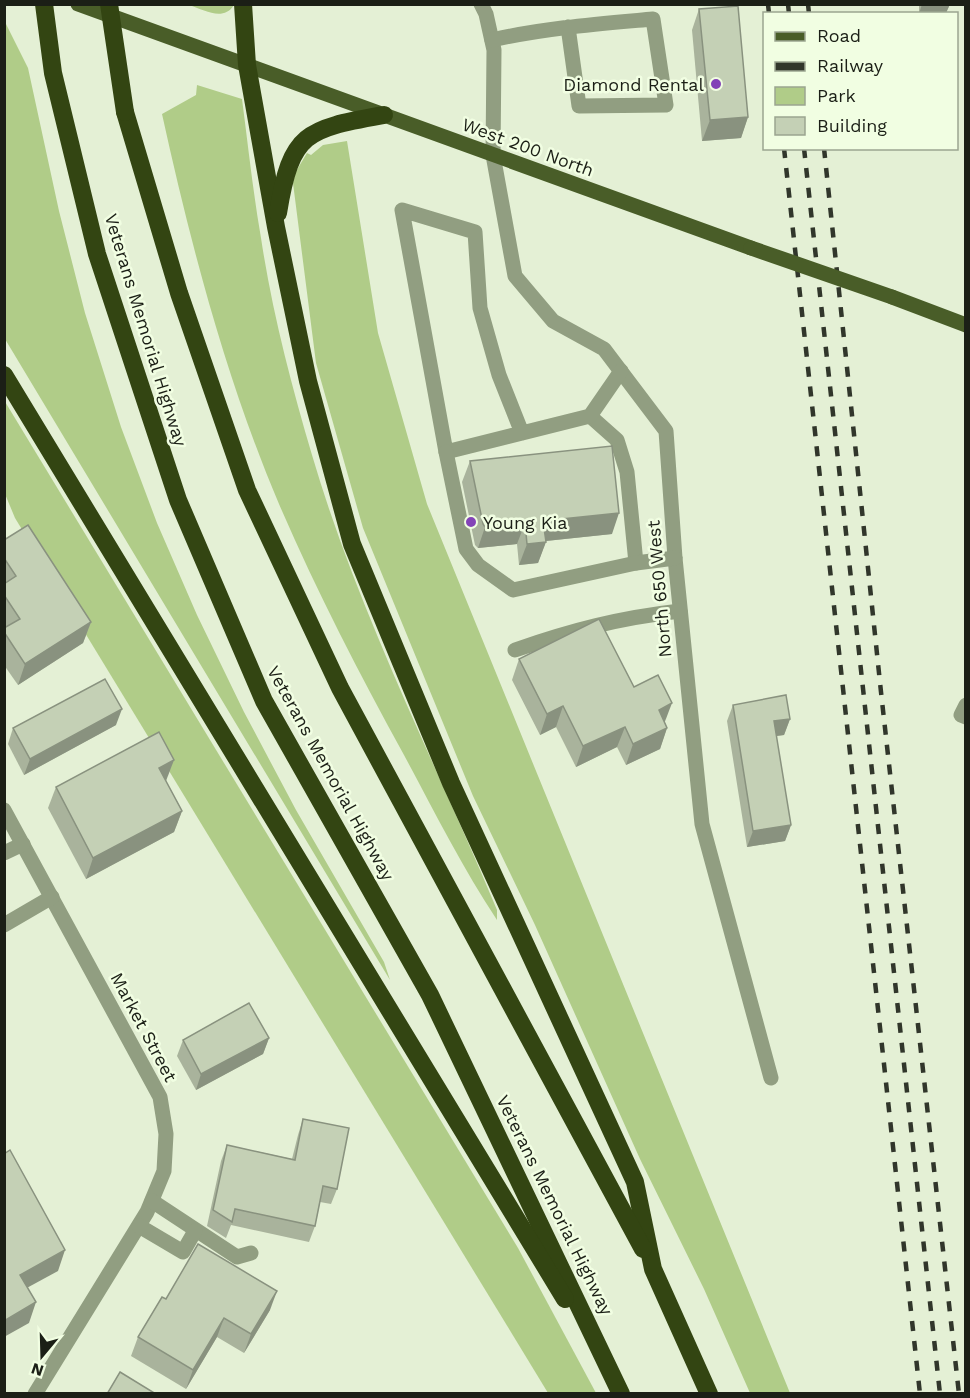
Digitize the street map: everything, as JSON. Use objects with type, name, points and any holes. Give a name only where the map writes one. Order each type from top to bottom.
[{"type":"highway","name":"Veterans Memorial Highway","points":[[44,4],[53,73],[97,254],[178,500],[264,701],[430,995],[619,1388]]},
{"type":"highway","points":[[109,4],[125,112],[179,293],[247,490],[340,688],[494,969],[654,1269],[709,1394]]},
{"type":"highway","points":[[243,4],[247,64],[276,227],[308,381],[352,544],[451,783],[635,1182],[654,1269]]},
{"type":"highway","points":[[276,227],[284,174],[303,141],[313,132],[332,124],[384,115]]},
{"type":"highway","points":[[4,375],[80,503],[224,733],[619,1388]]},
{"type":"main road","name":"West 200 North","points":[[78,4],[966,325]]},
{"type":"street","name":"North 650 West","points":[[481,4],[492,40],[493,155],[515,276],[553,321],[604,349],[666,431],[675,558],[702,824],[771,1078]]},
{"type":"street","points":[[492,40],[537,30],[568,27],[652,19],[666,105],[579,106],[568,27]]},
{"type":"street","points":[[522,433],[499,375],[480,308],[475,232],[402,210],[466,549],[478,565],[513,590],[636,563],[675,558]]},
{"type":"street","points":[[446,452],[590,416],[621,371]]},
{"type":"street","points":[[590,416],[617,440],[627,472],[636,563]]},
{"type":"street","points":[[515,650],[579,628],[636,616],[680,610]]},
{"type":"street","points":[[966,705],[962,715],[966,717]]},
{"type":"street","name":"Market Street","points":[[4,810],[159,1097],[166,1134],[164,1171],[152,1201],[139,1226],[35,1394]]},
{"type":"street","points":[[4,853],[23,844]]},
{"type":"street","points":[[4,925],[52,897]]},
{"type":"street","points":[[152,1201],[237,1257],[251,1253]]},
{"type":"street","points":[[139,1226],[183,1252],[195,1231]]},
{"type":"green space","points":[[189,5],[234,5],[225,13],[219,14]]},
{"type":"green space","points":[[5,22],[28,68],[59,211],[85,313],[121,427],[157,523],[197,615],[244,712],[296,810],[384,962],[390,980],[5,339]]},
{"type":"green space","points":[[197,85],[242,99],[265,265],[276,320],[312,455],[351,571],[398,685],[497,910],[497,920],[449,839],[338,631],[279,504],[242,409],[198,262],[162,114],[196,95]]},
{"type":"green space","points":[[347,141],[378,333],[427,504],[790,1393],[750,1393],[704,1289],[640,1159],[535,925],[473,796],[363,528],[316,363],[293,183],[295,173],[307,153],[311,155],[323,145]]},
{"type":"green space","points":[[4,400],[518,1248],[596,1393],[548,1393],[15,518],[5,494]]},
{"type":"building","name":"Diamond Rental","points":[[738,6],[748,117],[710,120],[699,9]]},
{"type":"building","points":[[612,446],[619,513],[543,521],[546,542],[527,544],[525,523],[485,527],[483,524],[470,461]]},
{"type":"building","points":[[28,525],[91,622],[25,664],[4,632],[4,628],[20,619],[4,595],[4,584],[16,576],[4,558],[4,540]]},
{"type":"building","points":[[599,619],[634,687],[658,675],[672,703],[659,710],[667,728],[633,744],[625,727],[583,746],[563,706],[547,714],[519,659]]},
{"type":"building","points":[[105,679],[122,709],[30,759],[13,728]]},
{"type":"building","points":[[786,695],[790,719],[774,721],[791,825],[753,831],[733,705]]},
{"type":"building","points":[[159,732],[174,760],[159,768],[182,811],[93,858],[56,787]]},
{"type":"building","points":[[249,1003],[269,1038],[201,1074],[183,1040]]},
{"type":"building","points":[[303,1119],[349,1128],[337,1189],[323,1186],[315,1226],[235,1209],[232,1222],[213,1210],[227,1145],[295,1160]]},
{"type":"building","points":[[10,1150],[65,1250],[20,1275],[36,1302],[4,1321],[4,1154]]},
{"type":"building","points":[[198,1244],[277,1291],[251,1334],[224,1318],[193,1370],[138,1337],[162,1297],[166,1299]]},
{"type":"building","points":[[120,1372],[156,1394],[107,1394]]},
{"type":"railway","points":[[768,4],[769,12]]},
{"type":"railway","points":[[788,4],[789,12]]},
{"type":"railway","points":[[808,4],[809,12]]},
{"type":"railway","points":[[784,150],[920,1394]]},
{"type":"railway","points":[[804,150],[940,1394]]},
{"type":"railway","points":[[824,150],[881,692],[959,1394]]},
{"type":"place","name":"Diamond Rental","points":[[716,84]]},
{"type":"place","name":"Young Kia","points":[[471,522]]}]
